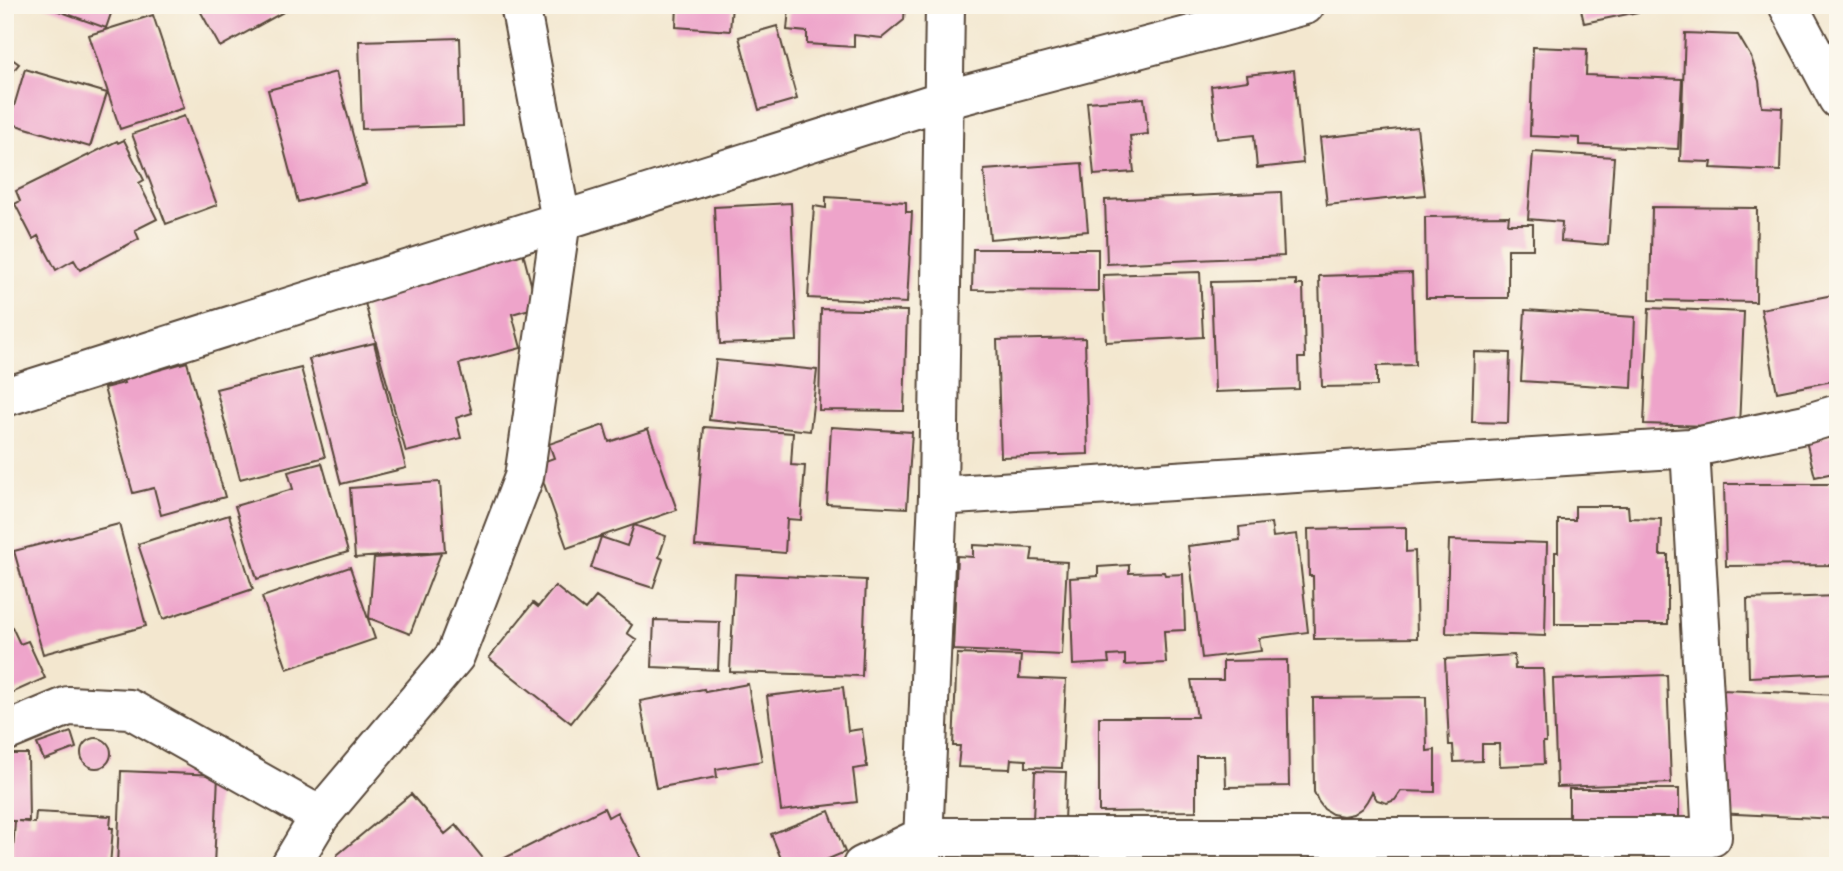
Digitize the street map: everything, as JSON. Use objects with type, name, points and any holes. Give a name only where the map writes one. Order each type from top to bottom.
[{"type":"street","points":[[290,866],[320,816],[455,656],[524,477],[561,220],[520,5]]},
{"type":"street","points":[[922,852],[938,496],[945,5]]},
{"type":"street","points":[[5,397],[944,100],[1305,5]]},
{"type":"street","points":[[1788,5],[1838,99]]},
{"type":"street","points":[[938,496],[1690,448],[1805,424],[1838,414]]},
{"type":"street","points":[[862,866],[922,852],[1712,837],[1690,448]]},
{"type":"street","points":[[5,732],[68,706],[130,709],[320,816]]},
{"type":"building","points":[[42,5],[114,5],[106,28]]},
{"type":"building","points":[[197,5],[296,5],[220,47]]},
{"type":"building","points":[[677,5],[732,5],[730,31],[676,27]]},
{"type":"building","points":[[781,5],[905,5],[904,20],[882,38],[854,35],[854,47],[807,44],[807,32],[787,30],[789,8]]},
{"type":"building","points":[[1580,5],[1637,5],[1638,12],[1584,23]]},
{"type":"building","points":[[153,15],[184,108],[120,129],[89,35]]},
{"type":"building","points":[[777,26],[797,99],[759,110],[739,37]]},
{"type":"building","points":[[1685,33],[1738,35],[1751,57],[1759,81],[1762,107],[1782,108],[1780,171],[1711,168],[1712,162],[1680,161]]},
{"type":"building","points":[[460,38],[463,126],[362,129],[359,41]]},
{"type":"building","points":[[1533,47],[1587,49],[1586,75],[1682,79],[1678,149],[1580,145],[1580,138],[1530,136]]},
{"type":"building","points":[[5,54],[19,64],[5,81]]},
{"type":"building","points":[[25,69],[107,93],[90,147],[9,123]]},
{"type":"building","points":[[1294,70],[1303,163],[1257,168],[1254,135],[1217,139],[1211,86],[1248,81],[1247,75]]},
{"type":"building","points":[[336,72],[366,184],[298,202],[268,90]]},
{"type":"building","points":[[1144,98],[1148,134],[1130,136],[1134,172],[1094,175],[1087,102]]},
{"type":"building","points":[[184,116],[217,205],[166,224],[132,134]]},
{"type":"building","points":[[1417,127],[1425,195],[1327,205],[1320,138]]},
{"type":"building","points":[[124,140],[144,180],[139,183],[157,219],[135,230],[139,239],[80,270],[74,260],[56,270],[38,236],[33,239],[15,204],[20,201],[16,191]]},
{"type":"building","points":[[1533,152],[1614,157],[1608,245],[1561,241],[1562,222],[1528,219]]},
{"type":"building","points":[[1082,163],[1088,231],[990,239],[984,170]]},
{"type":"building","points":[[1281,192],[1284,256],[1107,264],[1105,200]]},
{"type":"building","points":[[826,197],[906,202],[906,212],[912,212],[907,303],[808,298],[814,206],[826,208]]},
{"type":"building","points":[[791,203],[797,341],[720,344],[714,207]]},
{"type":"building","points":[[1652,207],[1757,208],[1756,302],[1650,300]]},
{"type":"building","points":[[1509,216],[1508,224],[1533,224],[1533,249],[1508,249],[1508,298],[1426,298],[1425,217]]},
{"type":"building","points":[[522,249],[537,307],[512,314],[521,348],[459,364],[472,413],[456,418],[461,438],[406,452],[362,292]]},
{"type":"building","points":[[973,249],[1098,249],[1098,291],[972,290]]},
{"type":"building","points":[[1200,272],[1203,337],[1106,342],[1103,275]]},
{"type":"building","points":[[1412,273],[1415,365],[1377,366],[1377,386],[1322,387],[1319,276]]},
{"type":"building","points":[[1296,280],[1296,285],[1303,285],[1305,358],[1298,358],[1299,389],[1215,392],[1211,282]]},
{"type":"building","points":[[1838,294],[1838,380],[1777,392],[1761,309]]},
{"type":"building","points":[[1649,308],[1744,312],[1739,427],[1644,424]]},
{"type":"building","points":[[821,309],[907,311],[904,411],[819,410]]},
{"type":"building","points":[[1525,310],[1635,317],[1632,388],[1521,381]]},
{"type":"building","points":[[1085,338],[1088,454],[1001,457],[997,340]]},
{"type":"building","points":[[374,343],[406,468],[341,484],[309,359]]},
{"type":"building","points":[[1474,352],[1510,353],[1508,423],[1472,422]]},
{"type":"building","points":[[716,360],[817,370],[810,431],[709,420]]},
{"type":"building","points":[[187,362],[225,497],[161,515],[154,488],[133,493],[104,388]]},
{"type":"building","points":[[301,368],[325,457],[240,479],[216,389]]},
{"type":"building","points":[[604,425],[609,442],[648,429],[677,510],[567,548],[537,464],[554,458],[549,444]]},
{"type":"building","points":[[704,427],[793,433],[791,465],[805,466],[801,520],[787,519],[785,553],[695,546]]},
{"type":"building","points":[[831,427],[912,432],[907,508],[827,504]]},
{"type":"building","points":[[1838,434],[1838,472],[1815,477],[1806,441]]},
{"type":"building","points":[[322,463],[348,552],[257,579],[235,506],[293,489],[288,472]]},
{"type":"building","points":[[440,482],[445,551],[355,558],[350,488]]},
{"type":"building","points":[[1724,484],[1838,484],[1838,565],[1726,566]]},
{"type":"building","points":[[1575,506],[1628,506],[1629,518],[1661,519],[1660,555],[1668,555],[1668,624],[1555,624],[1558,520],[1575,520]]},
{"type":"building","points":[[229,515],[253,589],[163,619],[138,544]]},
{"type":"building","points":[[1271,523],[1273,537],[1297,534],[1308,632],[1259,638],[1261,651],[1202,658],[1188,546],[1240,540],[1239,527]]},
{"type":"building","points":[[119,524],[146,626],[43,654],[14,551]]},
{"type":"building","points":[[634,525],[666,536],[659,557],[663,559],[653,588],[591,568],[601,537],[627,546]]},
{"type":"building","points":[[1406,527],[1406,552],[1415,551],[1417,638],[1314,639],[1313,576],[1309,576],[1308,529]]},
{"type":"building","points":[[1449,540],[1547,543],[1545,636],[1446,633]]},
{"type":"building","points":[[973,545],[1033,548],[1031,560],[1067,562],[1062,655],[953,650],[957,556],[973,557]]},
{"type":"building","points":[[441,553],[410,634],[369,618],[374,558]]},
{"type":"building","points":[[1129,565],[1129,573],[1183,574],[1185,630],[1164,631],[1166,663],[1125,665],[1125,655],[1108,656],[1109,663],[1073,665],[1070,578],[1098,576],[1098,567]]},
{"type":"building","points":[[350,567],[375,639],[287,669],[262,597]]},
{"type":"building","points":[[735,574],[866,580],[862,676],[730,672]]},
{"type":"building","points":[[555,586],[585,610],[596,597],[632,625],[627,633],[637,640],[571,723],[489,658],[533,603],[538,607]]},
{"type":"building","points":[[1838,596],[1838,673],[1749,677],[1747,599]]},
{"type":"building","points":[[5,612],[20,644],[28,641],[45,678],[5,696]]},
{"type":"building","points":[[654,620],[720,622],[718,670],[652,667]]},
{"type":"building","points":[[957,654],[1021,656],[1019,678],[1066,680],[1062,768],[1026,767],[1026,760],[1011,759],[1010,769],[958,767],[960,746],[953,746]]},
{"type":"building","points":[[1514,655],[1515,669],[1543,669],[1546,742],[1543,742],[1544,764],[1500,766],[1499,744],[1482,744],[1482,761],[1454,762],[1453,745],[1449,745],[1445,659]]},
{"type":"building","points":[[1287,660],[1289,786],[1226,787],[1225,756],[1196,756],[1196,811],[1099,812],[1099,717],[1197,717],[1191,680],[1223,680],[1223,661]]},
{"type":"building","points":[[1667,675],[1671,783],[1557,787],[1553,679]]},
{"type":"building","points":[[748,684],[762,761],[716,769],[717,777],[656,788],[640,701]]},
{"type":"building","points":[[843,687],[848,731],[862,729],[867,767],[853,769],[857,802],[781,811],[767,696]]},
{"type":"building","points":[[1721,690],[1838,695],[1837,819],[1716,813]]},
{"type":"building","points":[[1426,697],[1427,751],[1435,750],[1435,792],[1401,791],[1395,800],[1387,803],[1377,800],[1372,792],[1362,808],[1343,816],[1324,809],[1314,792],[1313,698]]},
{"type":"building","points":[[71,732],[76,748],[44,760],[37,744]]},
{"type":"building","points":[[96,738],[102,739],[110,747],[110,759],[102,767],[96,768],[90,767],[82,759],[81,753],[82,747],[90,739]]},
{"type":"building","points":[[5,754],[28,754],[29,821],[18,821],[35,823],[36,812],[111,816],[110,828],[113,828],[110,866],[12,866],[15,821],[5,821]]},
{"type":"building","points":[[121,771],[218,775],[214,866],[117,866]]},
{"type":"building","points":[[1035,771],[1066,772],[1064,821],[1033,820]]},
{"type":"building","points":[[1569,789],[1679,789],[1679,819],[1569,819]]},
{"type":"building","points":[[411,794],[445,834],[456,825],[486,862],[481,866],[335,866],[337,855]]},
{"type":"building","points":[[604,808],[608,817],[617,812],[645,866],[506,866],[503,859]]},
{"type":"building","points":[[829,811],[845,852],[812,866],[784,866],[771,834]]}]
